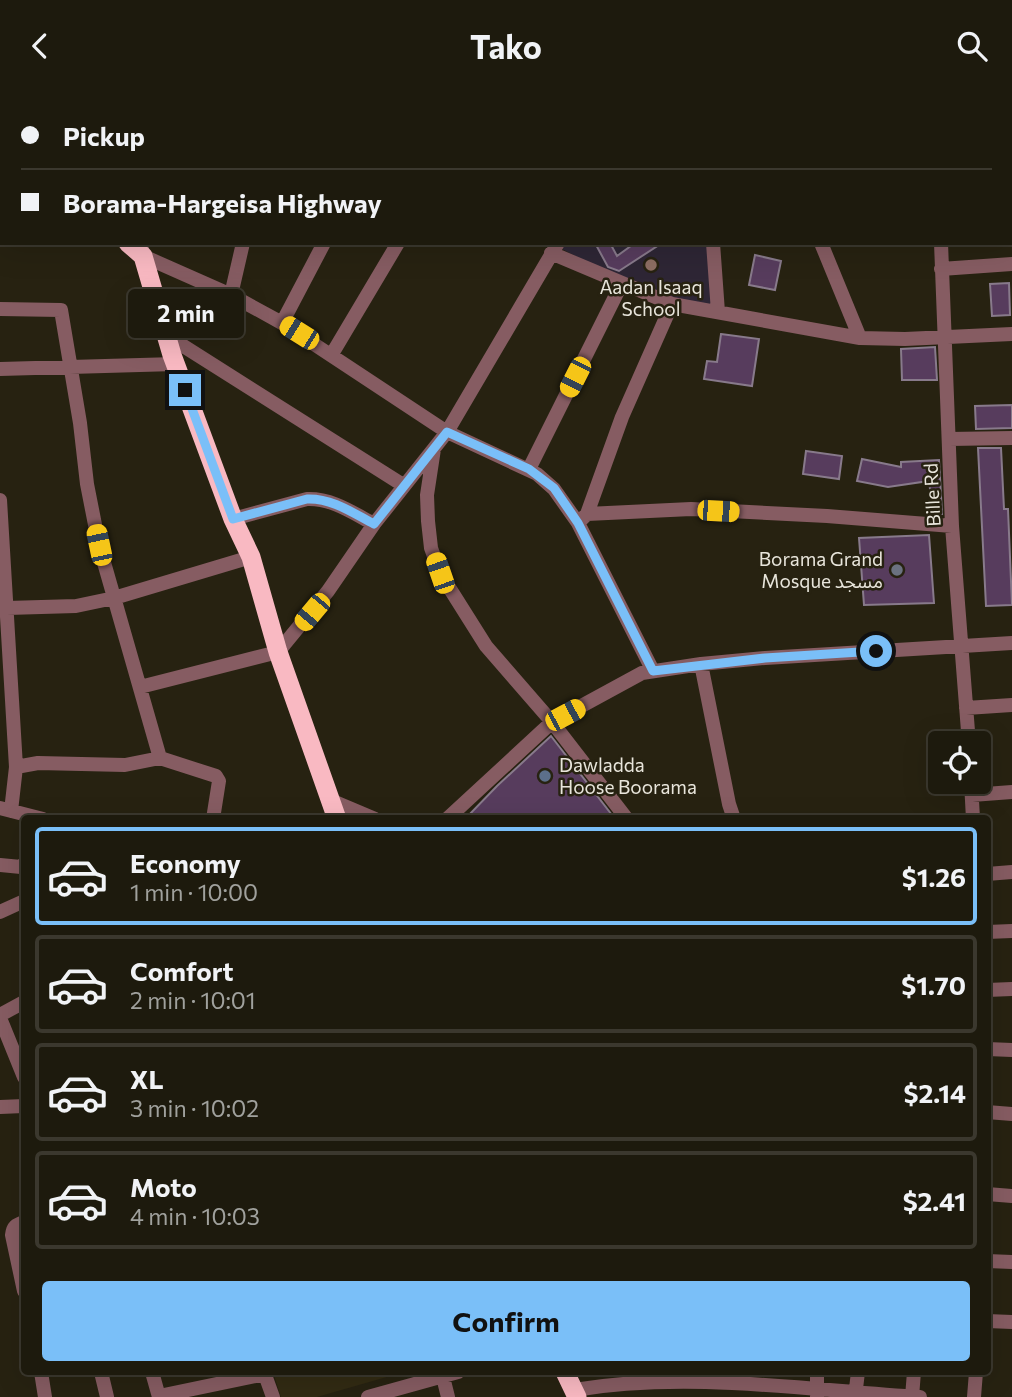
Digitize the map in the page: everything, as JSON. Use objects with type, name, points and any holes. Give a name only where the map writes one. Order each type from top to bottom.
[{"type":"highway","points":[[137,247],[175,364],[250,557],[278,652],[336,815]]},
{"type":"highway","points":[[566,1375],[576,1394]]},
{"type":"street","points":[[231,295],[243,245]]},
{"type":"street","points":[[282,323],[323,245]]},
{"type":"street","points":[[332,354],[397,245]]},
{"type":"street","points":[[713,245],[718,312]]},
{"type":"street","points":[[822,245],[860,338]]},
{"type":"street","name":"Bille Rd","points":[[941,245],[952,526],[968,731]]},
{"type":"street","points":[[137,247],[282,323],[447,432],[529,469],[554,488],[583,519],[653,671]]},
{"type":"street","points":[[140,687],[278,652],[328,591],[374,524],[447,432],[554,248],[621,285],[672,304],[860,338],[943,338],[1012,334]]},
{"type":"street","points":[[941,269],[1012,264]]},
{"type":"street","points":[[529,469],[621,285]]},
{"type":"street","points":[[583,519],[622,418],[672,304]]},
{"type":"street","points":[[0,309],[61,310],[80,423],[86,484],[99,545],[160,758]]},
{"type":"street","points":[[166,335],[404,485]]},
{"type":"street","points":[[0,369],[175,364]]},
{"type":"street","points":[[948,439],[1012,438]]},
{"type":"street","points":[[434,447],[427,495],[428,521],[431,548],[440,573],[486,646],[552,722],[624,815]]},
{"type":"street","points":[[233,519],[307,499],[318,499],[328,501],[374,524]]},
{"type":"street","points":[[0,501],[16,767],[6,809]]},
{"type":"street","points":[[583,519],[691,509],[952,526]]},
{"type":"street","points":[[7,608],[76,606],[114,598],[250,557]]},
{"type":"street","points":[[451,815],[552,722],[642,673],[701,664],[1012,643]]},
{"type":"street","points":[[701,664],[733,815]]},
{"type":"street","points":[[966,708],[1012,705]]},
{"type":"street","points":[[16,767],[38,763],[125,765],[160,758],[216,776],[219,781],[214,815]]},
{"type":"street","points":[[991,790],[1012,792]]},
{"type":"street","points":[[972,794],[973,815]]},
{"type":"street","points":[[330,800],[366,815]]},
{"type":"street","points":[[0,865],[21,867]]},
{"type":"street","points":[[991,874],[1012,872]]},
{"type":"street","points":[[0,912],[21,902]]},
{"type":"street","points":[[991,932],[1012,931]]},
{"type":"street","points":[[991,990],[1012,989]]},
{"type":"street","points":[[21,1004],[0,1017],[21,1070]]},
{"type":"street","points":[[991,1049],[1012,1050]]},
{"type":"street","points":[[0,1108],[21,1106]]},
{"type":"street","points":[[991,1112],[1012,1114]]},
{"type":"street","points":[[991,1194],[1012,1196]]},
{"type":"street","points":[[21,1223],[12,1229],[12,1235],[21,1277]]},
{"type":"street","points":[[991,1261],[1012,1262]]},
{"type":"street","points":[[991,1321],[1012,1322]]},
{"type":"street","points":[[42,1375],[46,1397]]},
{"type":"street","points":[[102,1375],[107,1397]]},
{"type":"street","points":[[153,1375],[159,1396],[256,1375]]},
{"type":"street","points":[[266,1375],[273,1397]]},
{"type":"street","points":[[368,1397],[404,1392],[449,1375]]},
{"type":"street","points":[[817,1375],[817,1393]]},
{"type":"street","points":[[856,1395],[858,1375]]},
{"type":"street","points":[[912,1397],[914,1375]]},
{"type":"street","points":[[974,1397],[976,1375]]},
{"type":"street","points":[[443,1377],[448,1397]]},
{"type":"street","points":[[576,1394],[617,1383],[683,1382],[782,1392],[920,1397]]},
{"type":"shaded area","name":"Aadan Isaaq School","points":[[565,245],[708,245],[714,306],[672,299],[621,280],[562,249]]},
{"type":"shaded area","points":[[274,1375],[394,1375],[317,1397],[281,1397]]},
{"type":"building","points":[[596,245],[611,245],[617,256],[632,245],[659,245],[619,271],[608,267]]},
{"type":"building","points":[[755,255],[781,261],[775,290],[749,285]]},
{"type":"building","points":[[1009,283],[1010,315],[992,316],[990,284]]},
{"type":"building","points":[[721,334],[759,339],[752,386],[704,379],[707,361],[717,362]]},
{"type":"building","points":[[935,347],[937,380],[902,380],[901,349]]},
{"type":"building","points":[[1012,405],[1012,428],[976,429],[975,406]]},
{"type":"building","points":[[978,448],[1001,448],[1004,509],[1008,509],[1012,605],[986,606]]},
{"type":"building","points":[[806,451],[842,456],[839,479],[803,474]]},
{"type":"building","points":[[862,459],[901,467],[901,462],[939,460],[942,514],[933,513],[929,481],[888,487],[857,481]]},
{"type":"building","name":"Borama Grand Mosque مسجد","points":[[929,535],[934,603],[864,605],[859,538]]},
{"type":"building","name":"Dawladda Hoose Boorama","points":[[551,736],[612,815],[469,815]]},
{"type":"place","name":"Aadan Isaaq School","points":[[651,265]]},
{"type":"place","name":"Borama Grand Mosque مسجد","points":[[897,570]]},
{"type":"place","name":"Dawladda Hoose Boorama","points":[[545,776]]},
{"type":"route","points":[[185,390],[233,519],[307,499],[318,499],[328,501],[374,524],[447,432],[529,469],[554,488],[578,523],[653,671],[765,658],[876,651]]}]
